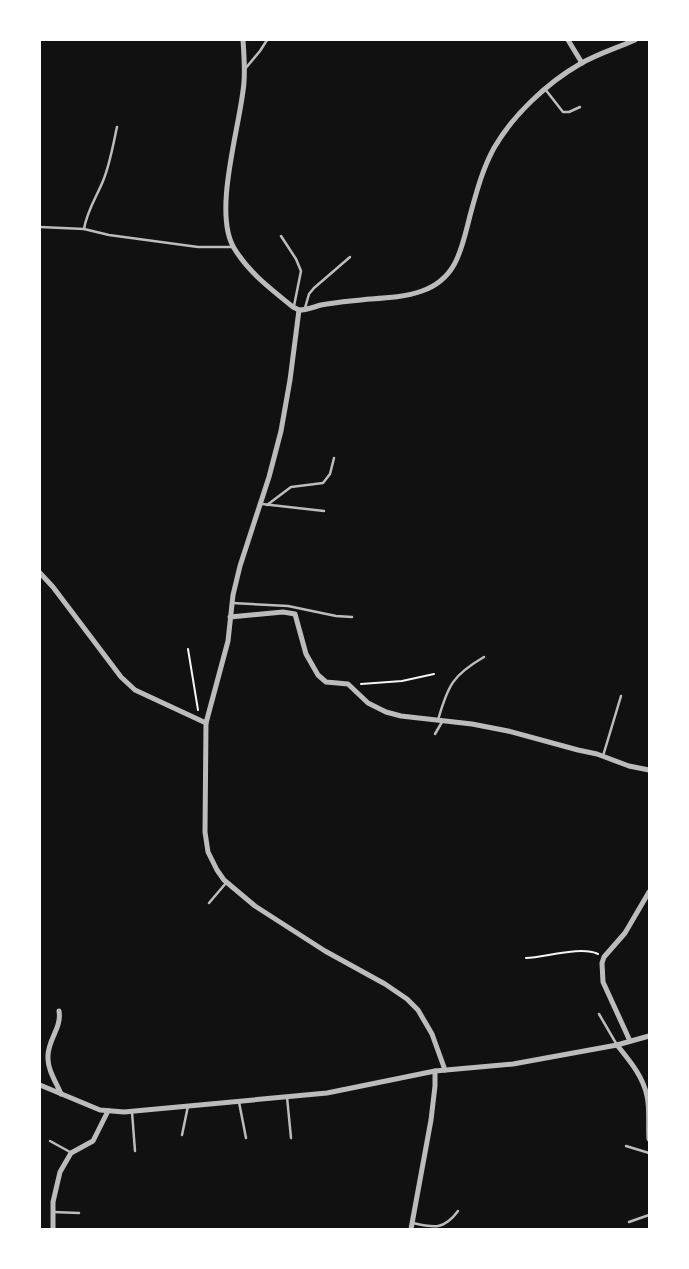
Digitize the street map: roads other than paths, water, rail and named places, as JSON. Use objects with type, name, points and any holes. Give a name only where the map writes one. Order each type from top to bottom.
[{"type":"street","points":[[243,40],[244,83],[227,192],[229,238],[233,247],[261,282],[293,307],[302,310],[328,304],[402,296],[421,292],[434,286],[444,278],[454,266],[462,251],[479,183],[494,148],[508,128],[544,88],[582,63],[635,40]]},
{"type":"street","points":[[568,40],[582,63]]},
{"type":"street","points":[[302,310],[281,431],[240,566],[232,603],[228,641],[206,723],[205,832],[208,852],[217,870],[226,882],[263,911],[325,951],[385,984],[418,1010],[432,1034],[446,1070]]},
{"type":"street","points":[[40,573],[53,586],[121,678],[135,690],[206,723]]},
{"type":"street","points":[[230,617],[283,612],[295,614],[306,654],[318,676],[326,682],[348,684],[368,703],[386,712],[401,716],[441,720],[508,731],[649,770]]},
{"type":"street","points":[[630,1041],[603,982],[602,963],[604,957],[625,932],[649,892]]},
{"type":"street","points":[[59,1011],[60,1024],[49,1048],[48,1056],[51,1071],[62,1094]]},
{"type":"street","points":[[40,1085],[100,1110],[132,1112],[327,1093],[435,1071],[513,1064],[617,1045],[649,1036]]},
{"type":"street","points":[[617,1045],[637,1071],[645,1088],[648,1098],[649,1139]]},
{"type":"street","points":[[412,1226],[430,1120],[435,1086],[435,1071]]},
{"type":"street","points":[[53,1229],[55,1190],[60,1172],[71,1153],[93,1140],[108,1111]]},
{"type":"lane","points":[[244,70],[267,40]]},
{"type":"lane","points":[[544,88],[564,112],[580,107]]},
{"type":"lane","points":[[84,229],[88,210],[107,169],[117,127]]},
{"type":"lane","points":[[40,228],[84,229],[109,235],[198,248],[233,247]]},
{"type":"lane","points":[[281,236],[296,259],[301,271],[293,307]]},
{"type":"lane","points":[[302,310],[309,294],[314,288],[350,257]]},
{"type":"lane","points":[[267,505],[284,490],[291,487],[323,483],[330,474],[334,458]]},
{"type":"lane","points":[[260,504],[324,511]]},
{"type":"lane","points":[[232,603],[288,606],[336,616],[352,617]]},
{"type":"lane","points":[[435,734],[441,720],[445,696],[456,677],[484,657]]},
{"type":"lane","points":[[603,756],[620,696]]},
{"type":"lane","points":[[209,903],[226,882]]},
{"type":"lane","points":[[599,1014],[617,1045]]},
{"type":"lane","points":[[287,1097],[291,1138]]},
{"type":"lane","points":[[239,1102],[246,1138]]},
{"type":"lane","points":[[182,1135],[188,1106]]},
{"type":"lane","points":[[132,1112],[135,1152]]},
{"type":"lane","points":[[50,1141],[71,1153]]},
{"type":"lane","points":[[626,1146],[649,1154]]},
{"type":"lane","points":[[412,1226],[438,1227],[453,1218],[458,1211]]},
{"type":"lane","points":[[53,1212],[79,1213]]},
{"type":"lane","points":[[629,1222],[649,1215]]}]
